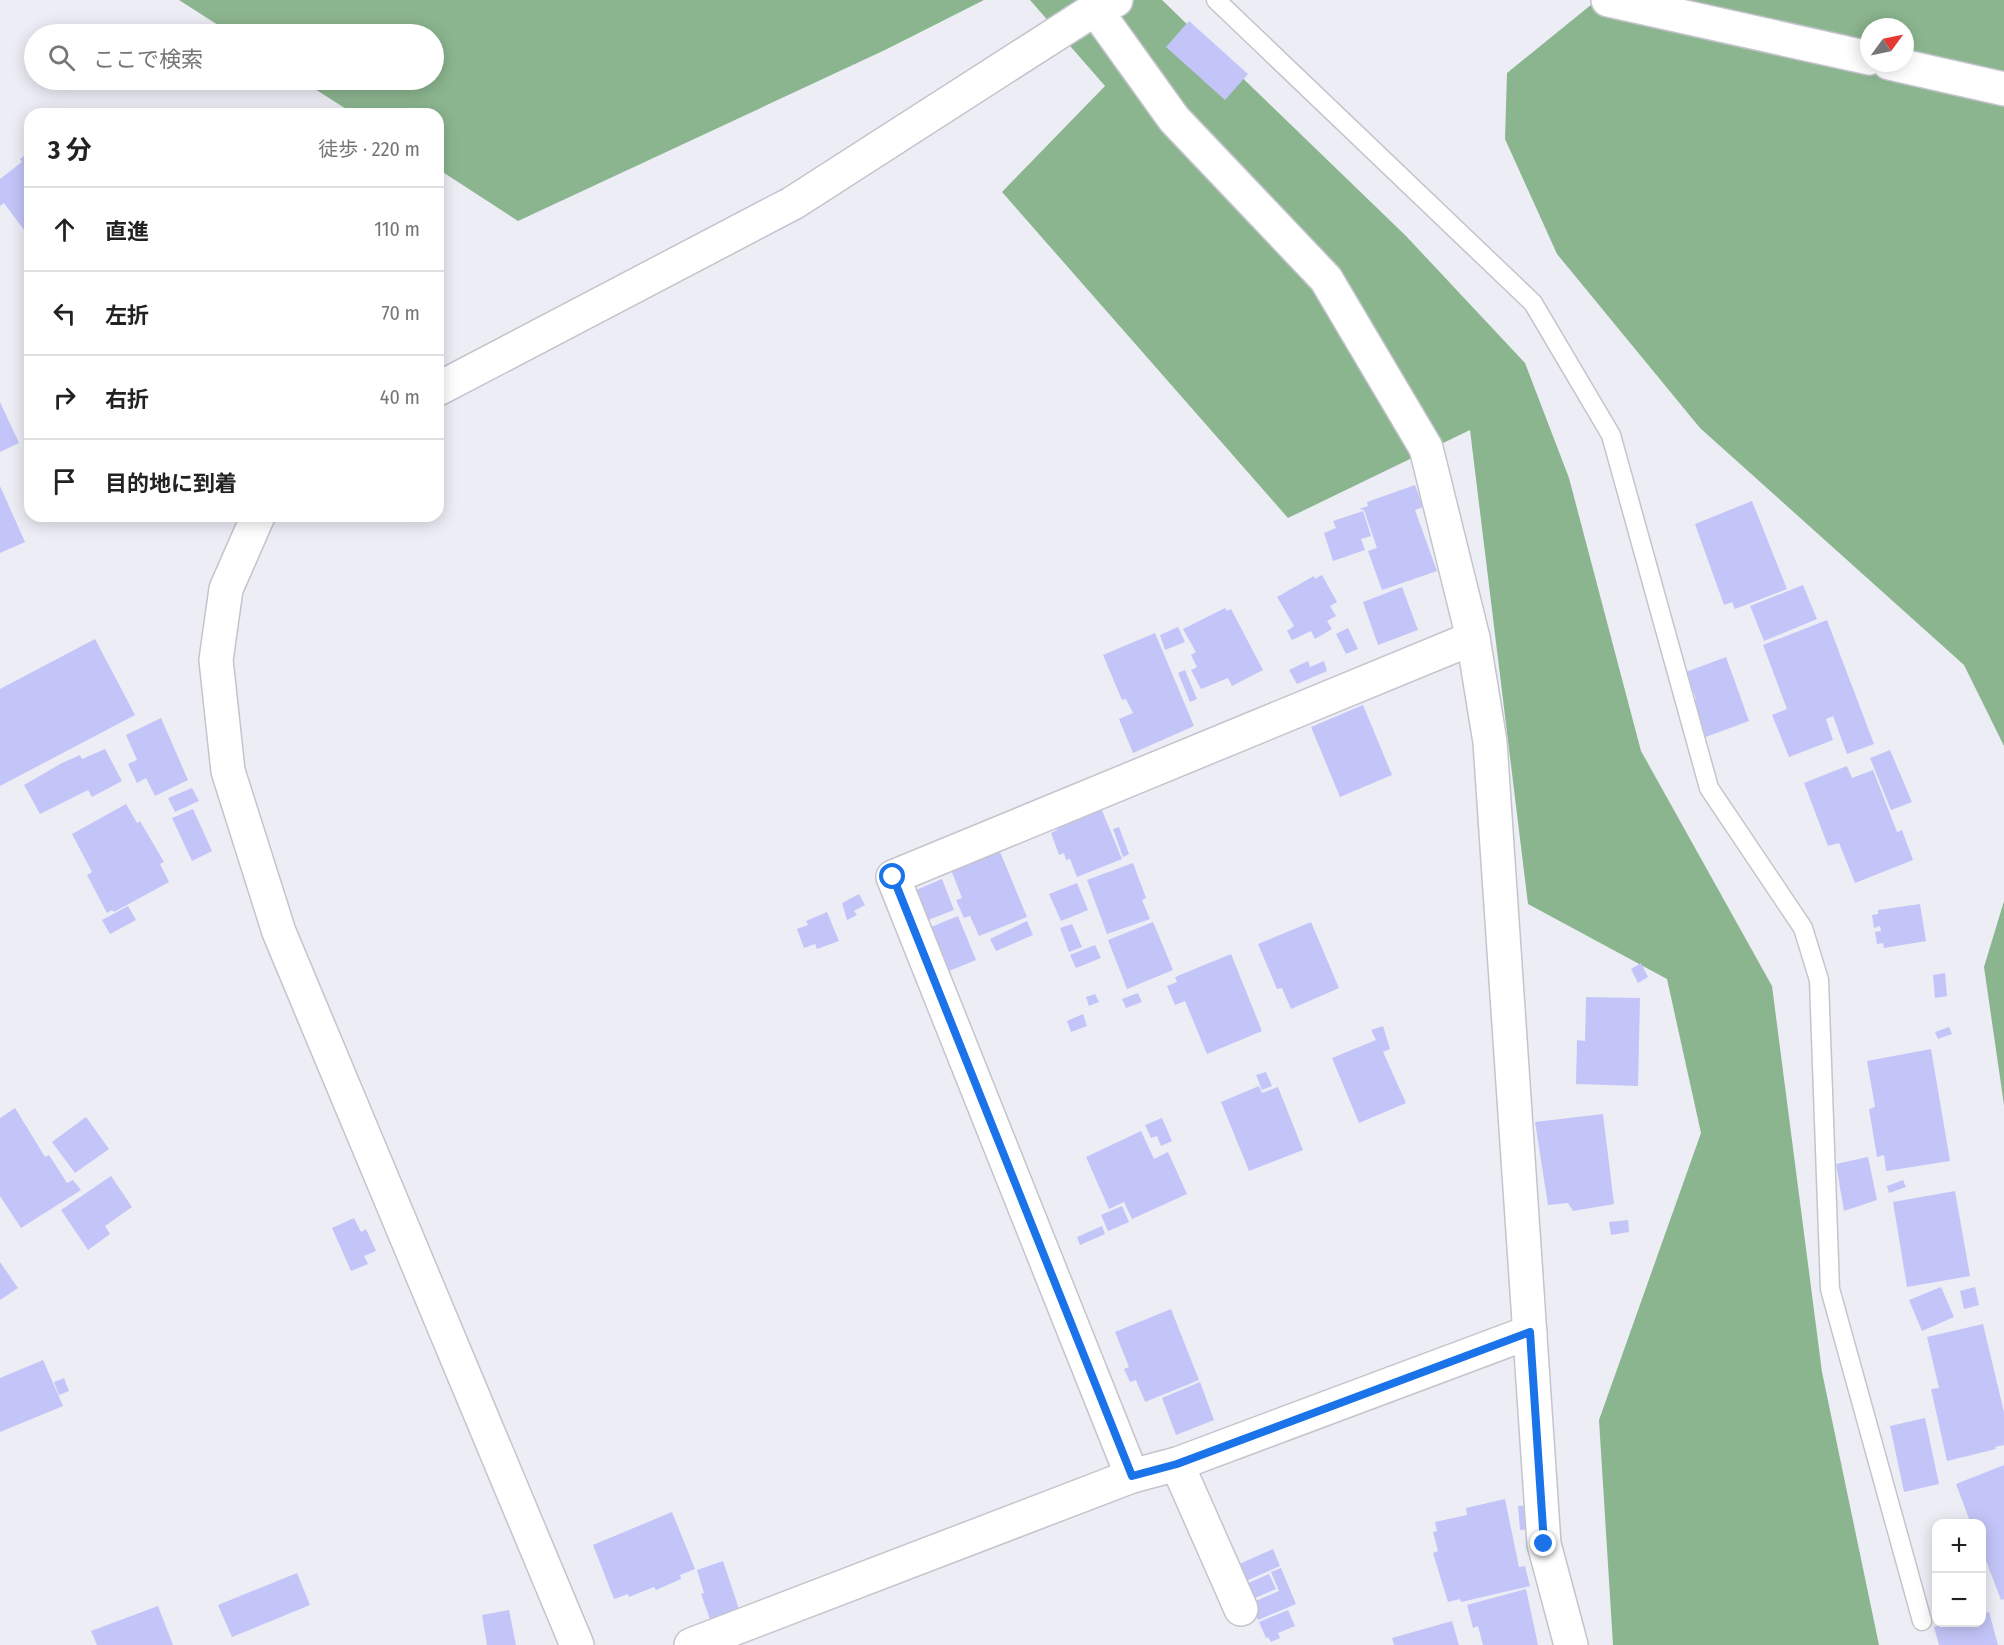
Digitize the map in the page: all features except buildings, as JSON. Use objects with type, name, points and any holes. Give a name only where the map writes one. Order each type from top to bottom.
[{"type":"street","points":[[1608,0],[1860,56]]},
{"type":"street","points":[[444,386],[793,203],[1106,4],[1174,119],[1326,279],[1426,448],[1473,638],[1490,742],[1544,1544],[1570,1645]]},
{"type":"street","points":[[1914,69],[2004,89]]},
{"type":"street","points":[[255,522],[226,589],[216,660],[228,771],[279,932],[576,1645]]},
{"type":"street","points":[[1132,1476],[893,877],[1473,638]]},
{"type":"street","points":[[691,1645],[1132,1476],[1177,1464],[1530,1332]]},
{"type":"street","points":[[1177,1464],[1241,1609]]},
{"type":"lane","points":[[1216,0],[1533,303],[1611,435],[1709,788],[1803,928],[1819,980],[1830,1289],[1922,1621]]},
{"type":"green space","points":[[179,0],[984,0],[885,50],[518,221],[444,173],[444,108],[345,108],[317,90],[444,90],[444,24],[216,24]]},
{"type":"green space","points":[[1030,0],[1162,0],[1406,236],[1525,363],[1569,478],[1641,751],[1772,986],[1822,1372],[1879,1645],[1613,1645],[1599,1420],[1701,1133],[1667,979],[1528,904],[1470,430],[1288,518],[1002,192],[1105,86]]},
{"type":"green space","points":[[1597,0],[2004,0],[2004,746],[1964,665],[1700,428],[1557,254],[1505,139],[1507,73]]},
{"type":"green space","points":[[2004,901],[2004,1105],[1984,967]]},
{"type":"route","points":[[893,877],[1132,1476],[1177,1464],[1530,1332],[1544,1544]]}]
